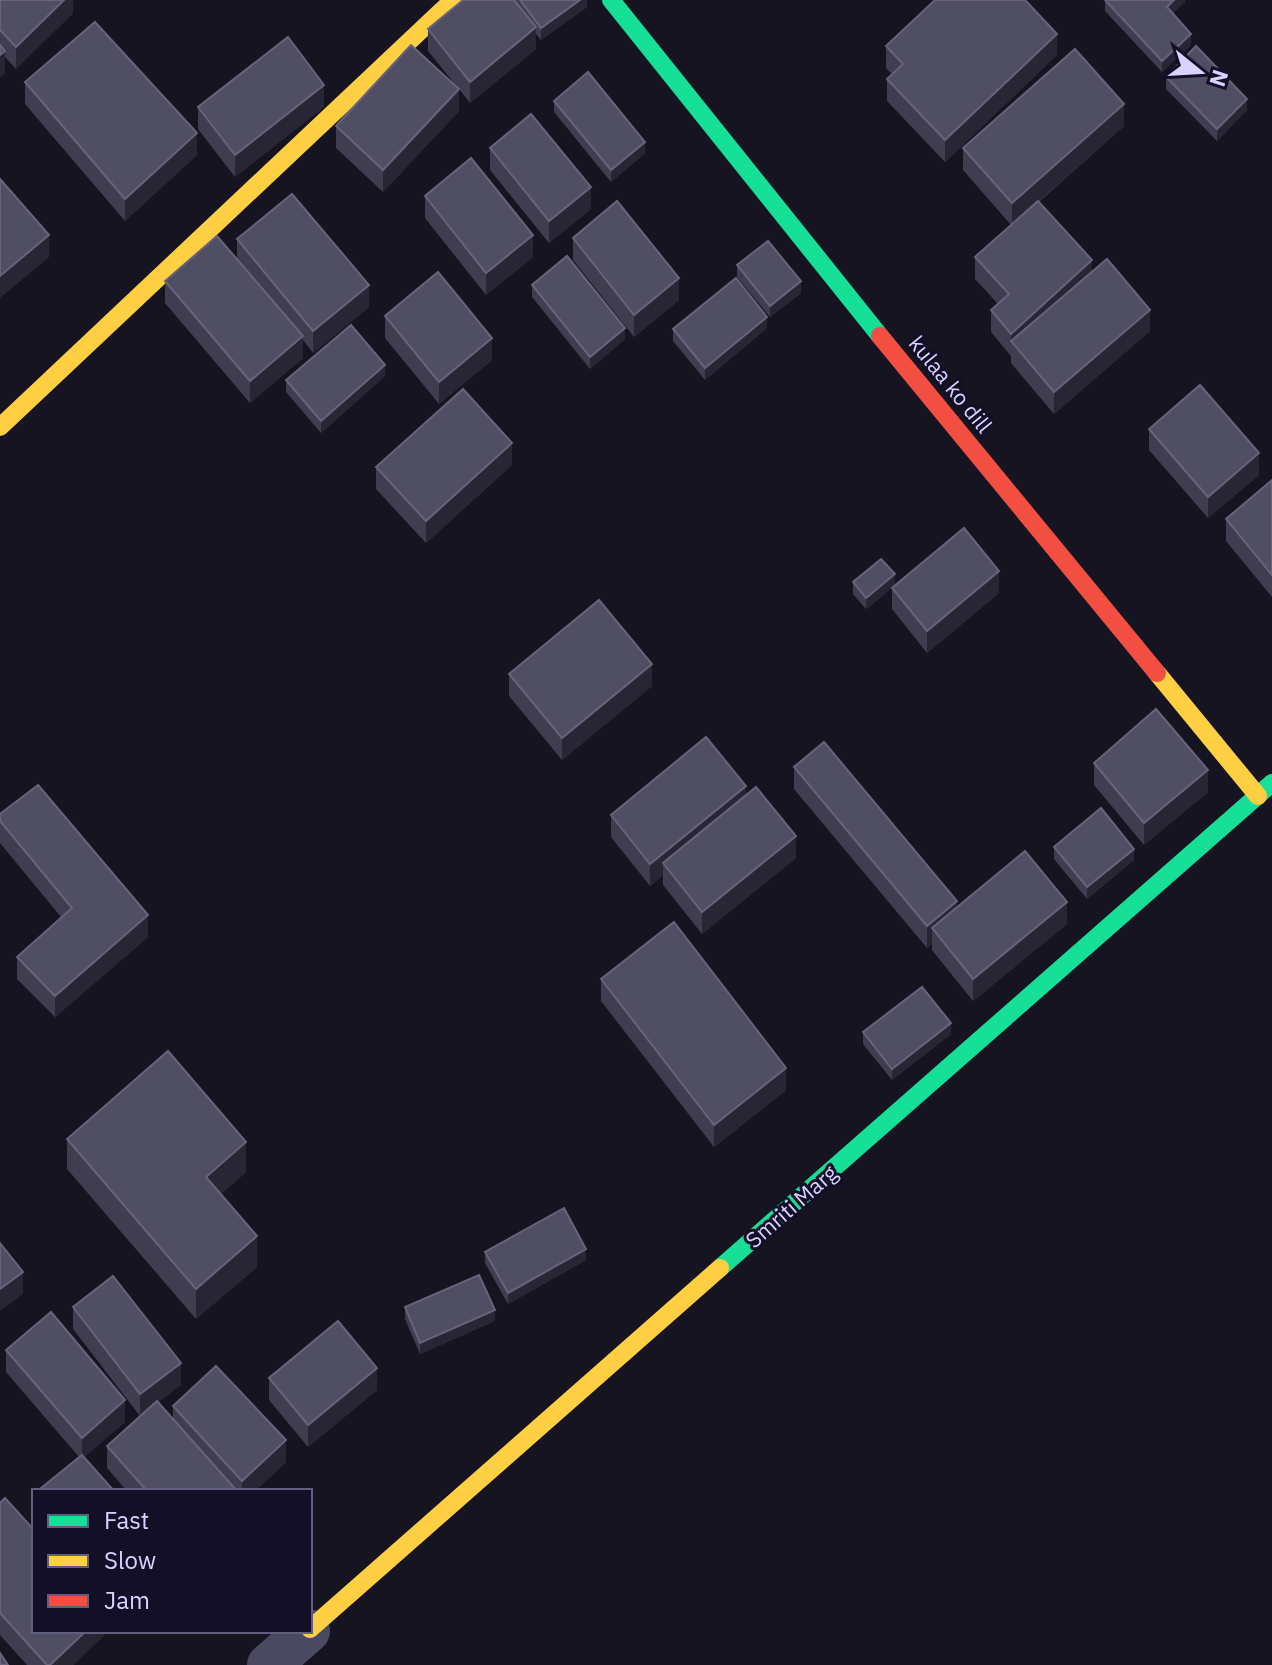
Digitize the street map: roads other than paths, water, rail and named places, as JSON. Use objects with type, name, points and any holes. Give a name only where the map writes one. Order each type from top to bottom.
[{"type":"street","points":[[0,427],[453,0]]},
{"type":"street","name":"kulaa ko dill","points":[[611,0],[745,171],[1265,789]]},
{"type":"street","name":"Smriti Marg","points":[[312,1627],[1265,789]]},
{"type":"street","name":"Smriti Marg","points":[[269,1665],[306,1633]]}]
